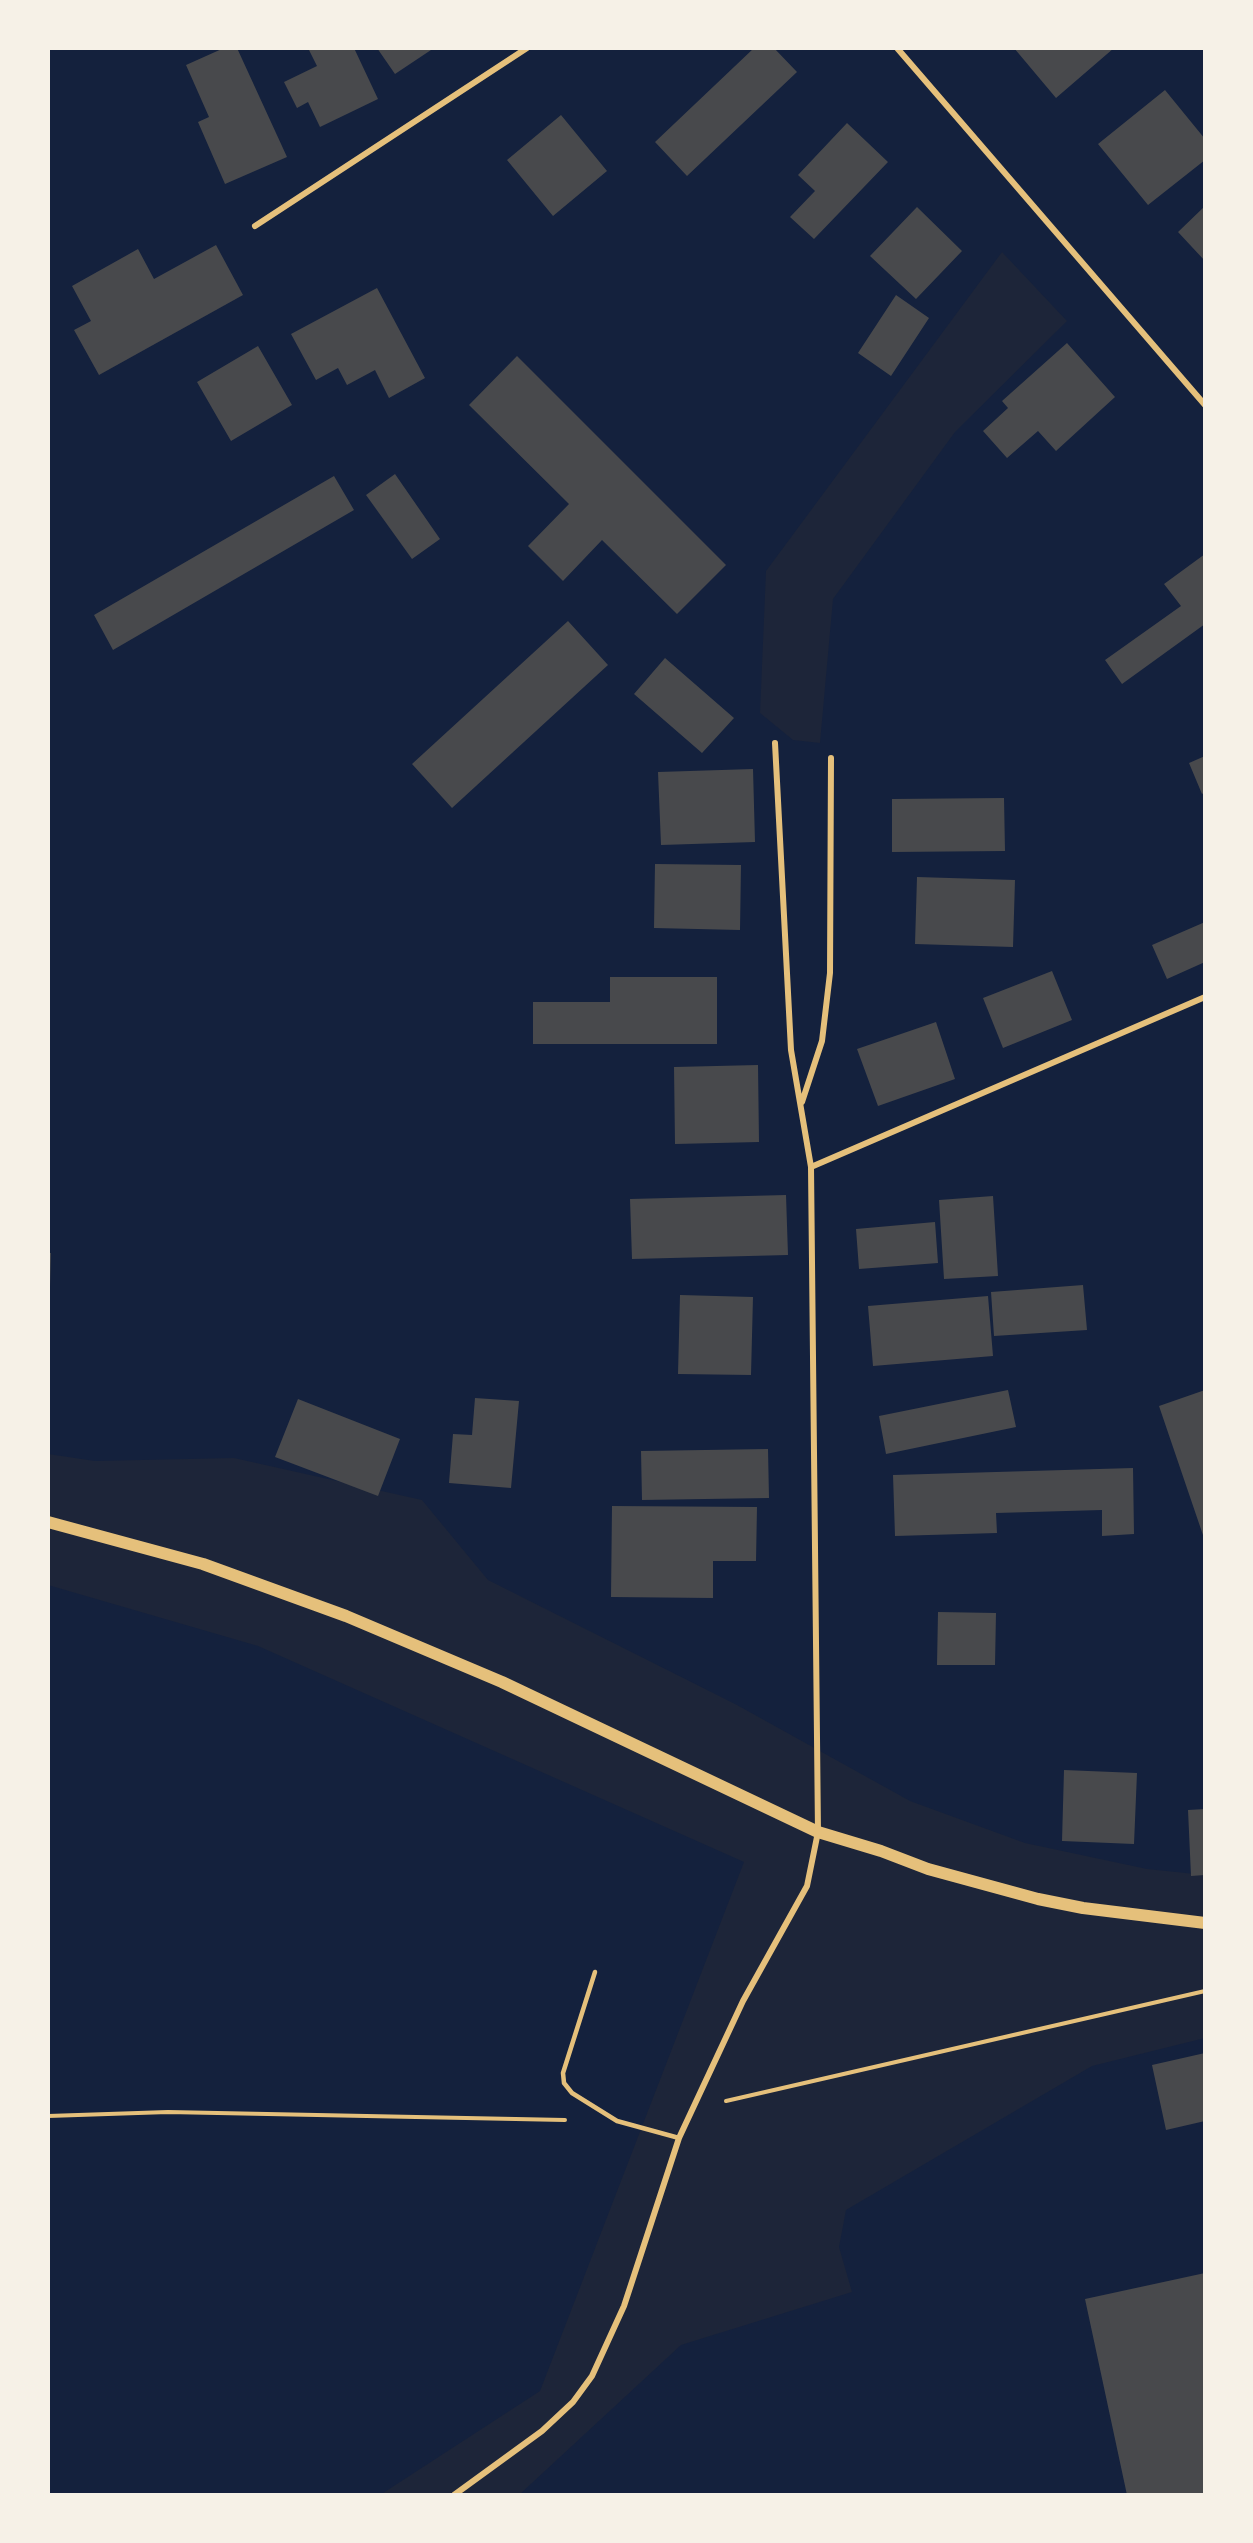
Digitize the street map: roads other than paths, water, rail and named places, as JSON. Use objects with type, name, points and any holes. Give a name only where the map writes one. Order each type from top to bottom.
[{"type":"main road","points":[[48,1522],[203,1564],[346,1616],[502,1682],[818,1832],[881,1851],[928,1869],[1038,1899],[1083,1908],[1205,1923]]},
{"type":"street","points":[[255,226],[527,48]]},
{"type":"street","points":[[897,48],[1205,405]]},
{"type":"street","points":[[454,2495],[542,2431],[573,2402],[592,2376],[624,2306],[679,2138],[743,2001],[807,1886],[818,1832],[811,1167],[791,1050],[775,743]]},
{"type":"street","points":[[801,1105],[822,1041],[830,973],[831,758]]},
{"type":"street","points":[[811,1167],[1205,998]]},
{"type":"lane","points":[[595,1972],[563,2073],[564,2083],[572,2093],[617,2121],[679,2138]]}]
